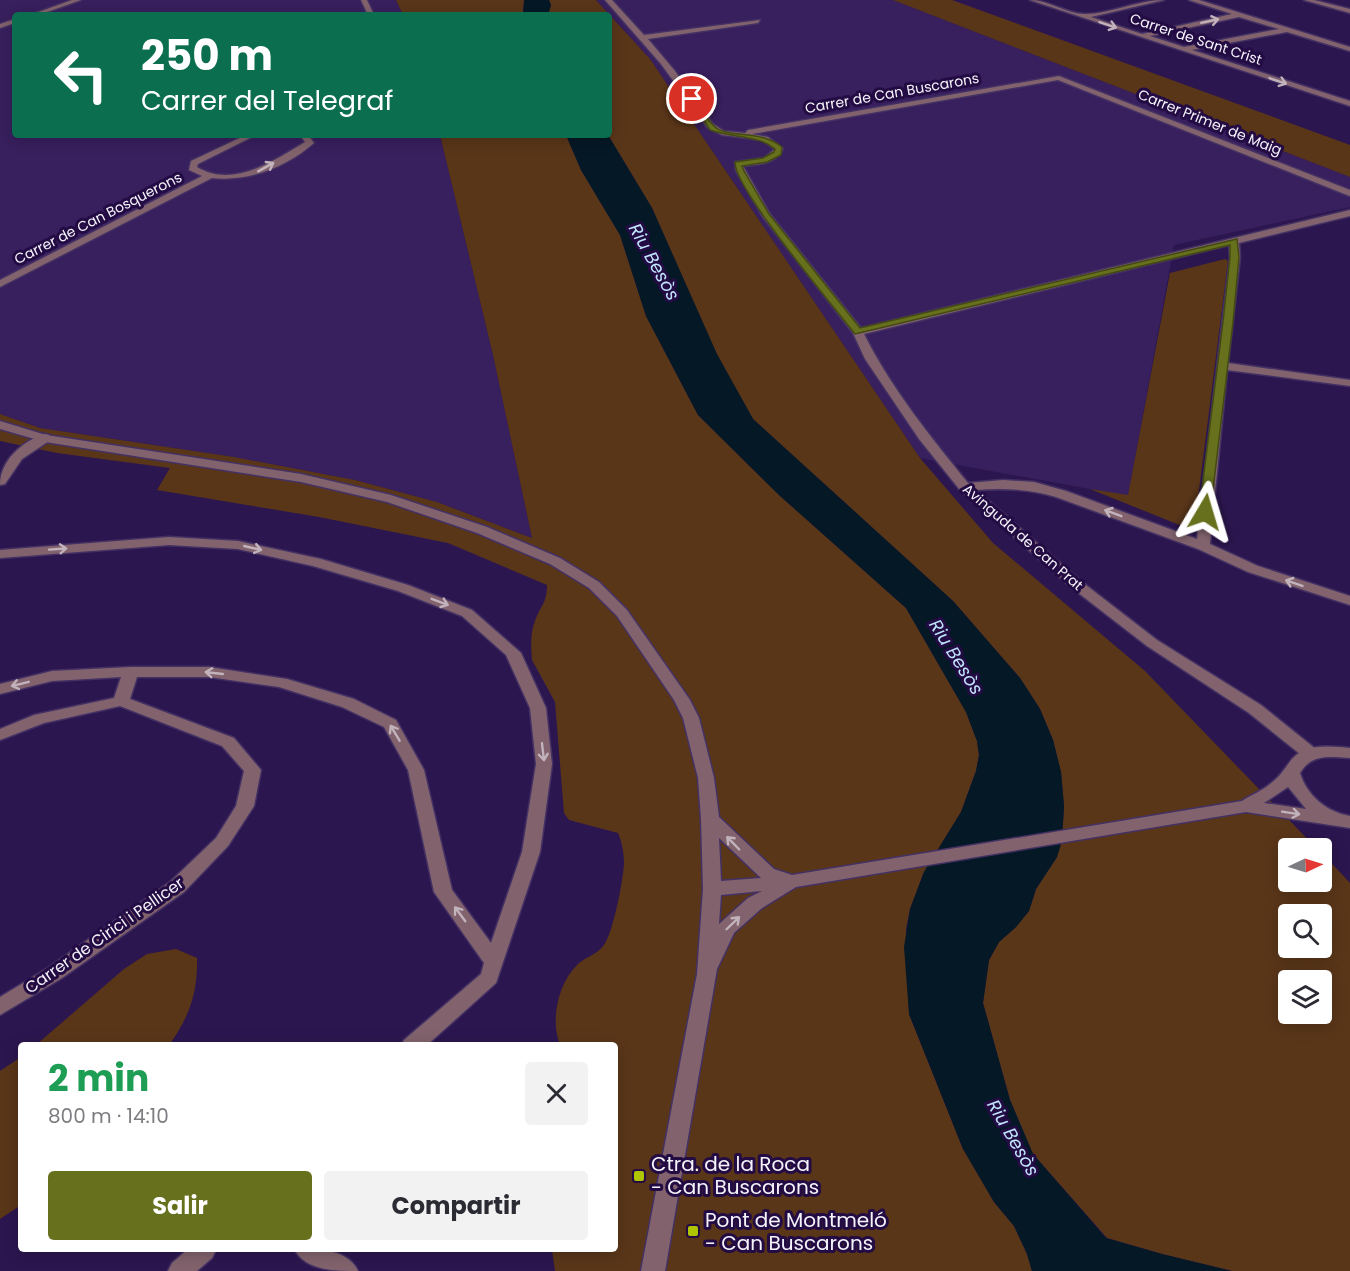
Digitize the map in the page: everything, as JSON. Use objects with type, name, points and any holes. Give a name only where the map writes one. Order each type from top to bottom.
[{"type":"street","points":[[42,12],[78,0]]},
{"type":"street","name":"Avinguda de Can Prat","points":[[608,0],[644,37],[682,84],[712,129],[730,135],[759,137],[769,140],[779,148],[778,153],[765,160],[738,164],[740,171],[766,215],[858,332],[871,359],[923,436],[965,487],[1077,585],[1152,643],[1255,709],[1311,754]]},
{"type":"street","name":"Carrer de Sant Crist","points":[[1033,0],[1349,103]]},
{"type":"street","points":[[1083,16],[1161,0]]},
{"type":"street","points":[[1192,0],[1350,49]]},
{"type":"street","points":[[1307,0],[1350,11]]},
{"type":"street","points":[[1141,36],[1238,15]]},
{"type":"street","points":[[644,37],[758,21]]},
{"type":"street","points":[[1183,49],[1288,30]]},
{"type":"street","name":"Carrer de Can Buscarons","points":[[730,135],[1059,78]]},
{"type":"street","name":"Carrer Primer de Maig","points":[[1059,78],[1350,193]]},
{"type":"street","name":"Carrer de Can Bosquerons","points":[[246,138],[194,163],[192,168],[198,173],[209,176],[255,173],[310,143],[306,138]]},
{"type":"street","name":"Carrer de Can Bosquerons","points":[[0,284],[209,176]]},
{"type":"street","points":[[858,332],[1350,213]]},
{"type":"street","points":[[1203,546],[1205,512],[1224,366],[1235,257],[1234,241]]},
{"type":"street","points":[[1224,366],[1350,382]]},
{"type":"street","points":[[0,425],[45,438],[280,474],[363,491],[482,530],[524,547],[576,572],[594,585],[622,613],[682,700],[698,740],[706,778],[710,819],[712,889],[707,974],[653,1271]]},
{"type":"street","points":[[0,481],[17,456],[45,438]]},
{"type":"street","points":[[965,487],[1003,484],[1034,486],[1203,546],[1253,569],[1350,601]]},
{"type":"street","points":[[0,554],[169,541],[238,545],[316,562],[392,585],[467,612],[513,653],[538,708],[544,764],[531,852],[489,978],[416,1042]]},
{"type":"street","points":[[0,689],[52,676],[131,672],[209,672],[281,682],[348,703],[390,724],[416,770],[443,892],[494,961]]},
{"type":"street","points":[[0,735],[40,719],[121,701],[131,672]]},
{"type":"street","name":"Carrer de Cirici i Pellicer","points":[[0,1007],[55,973],[177,887],[222,842],[245,806],[254,770],[228,742],[121,701]]},
{"type":"street","points":[[1246,806],[1277,788],[1292,773],[1299,761],[1311,754],[1325,751],[1350,753]]},
{"type":"street","points":[[1292,773],[1296,789],[1306,801],[1343,821]]},
{"type":"street","points":[[712,889],[796,881],[1246,806],[1343,821]]},
{"type":"street","points":[[710,819],[768,874],[796,881]]},
{"type":"street","points":[[707,974],[726,929],[755,903],[796,881]]},
{"type":"street","points":[[180,1271],[202,1252]]},
{"type":"street","points":[[312,1252],[346,1271]]},
{"type":"shaded area","points":[[0,0],[396,0],[402,12],[12,12],[12,138],[441,138],[493,355],[532,538],[437,502],[355,480],[234,457],[40,428],[0,414]]},
{"type":"shaded area","points":[[396,0],[524,0],[523,12],[402,12]]},
{"type":"shaded area","points":[[549,0],[596,0],[607,12],[549,12],[551,5]]},
{"type":"shaded area","points":[[596,0],[893,0],[1350,177],[1350,207],[1174,245],[1128,496],[920,458],[650,59],[612,17],[612,12],[607,12]]},
{"type":"shaded area","points":[[893,0],[952,0],[1350,145],[1350,177]]},
{"type":"shaded area","points":[[612,17],[650,59],[920,458],[993,543],[1145,671],[1306,838],[1278,838],[1278,892],[1332,892],[1332,864],[1350,883],[1350,1271],[1232,1271],[1107,1238],[1033,1154],[1010,1100],[983,1003],[989,960],[999,942],[1029,911],[1036,889],[1057,857],[1064,806],[1061,772],[1053,740],[1040,709],[1020,678],[953,601],[753,419],[717,355],[652,208],[610,138],[612,138]]},
{"type":"shaded area","points":[[441,138],[567,138],[581,170],[620,235],[646,316],[698,415],[779,495],[906,608],[966,712],[977,741],[979,755],[976,771],[961,812],[924,872],[910,909],[906,929],[909,1014],[963,1149],[994,1202],[1014,1226],[1032,1271],[555,1271],[552,1252],[618,1252],[618,1042],[559,1042],[556,1013],[561,991],[571,972],[578,964],[601,948],[607,939],[617,906],[624,864],[618,833],[569,820],[564,813],[555,702],[532,660],[532,630],[545,601],[547,585],[448,543],[319,517],[157,490],[170,468],[57,453],[0,441],[0,414],[40,428],[234,457],[355,480],[437,502],[532,538],[493,355]]},
{"type":"shaded area","points":[[1225,259],[1228,261],[1195,522],[1182,526],[1090,489],[1128,495],[1170,273]]},
{"type":"shaded area","points":[[176,949],[197,958],[196,982],[191,1004],[182,1025],[171,1042],[39,1042],[124,969],[147,954]]},
{"type":"shaded area","points":[[18,1059],[18,1207],[0,1219],[0,1071]]},
{"type":"water","points":[[524,0],[549,0],[551,5],[549,12],[523,12]]},
{"type":"water","name":"Riu Besòs","points":[[567,138],[610,138],[652,208],[717,354],[753,419],[953,601],[1020,678],[1040,709],[1053,740],[1061,772],[1064,806],[1062,841],[1057,857],[1036,889],[1029,911],[999,942],[989,960],[983,1003],[1010,1100],[1033,1154],[1106,1238],[1232,1271],[1032,1271],[1014,1226],[994,1202],[963,1149],[909,1014],[904,947],[910,909],[924,872],[961,812],[976,771],[979,755],[977,741],[966,712],[906,608],[779,495],[698,415],[646,316],[620,235],[581,170]]},
{"type":"place","name":"Ctra. de la Roca - Can Buscarons","points":[[639,1176]]},
{"type":"place","name":"Pont de Montmeló - Can Buscarons","points":[[693,1231]]},
{"type":"route","points":[[692,99],[712,129],[730,135],[759,137],[769,140],[779,148],[778,153],[773,157],[753,163],[738,164],[740,171],[760,207],[858,332],[1234,241],[1233,254],[1235,257],[1224,366],[1205,512]]}]
